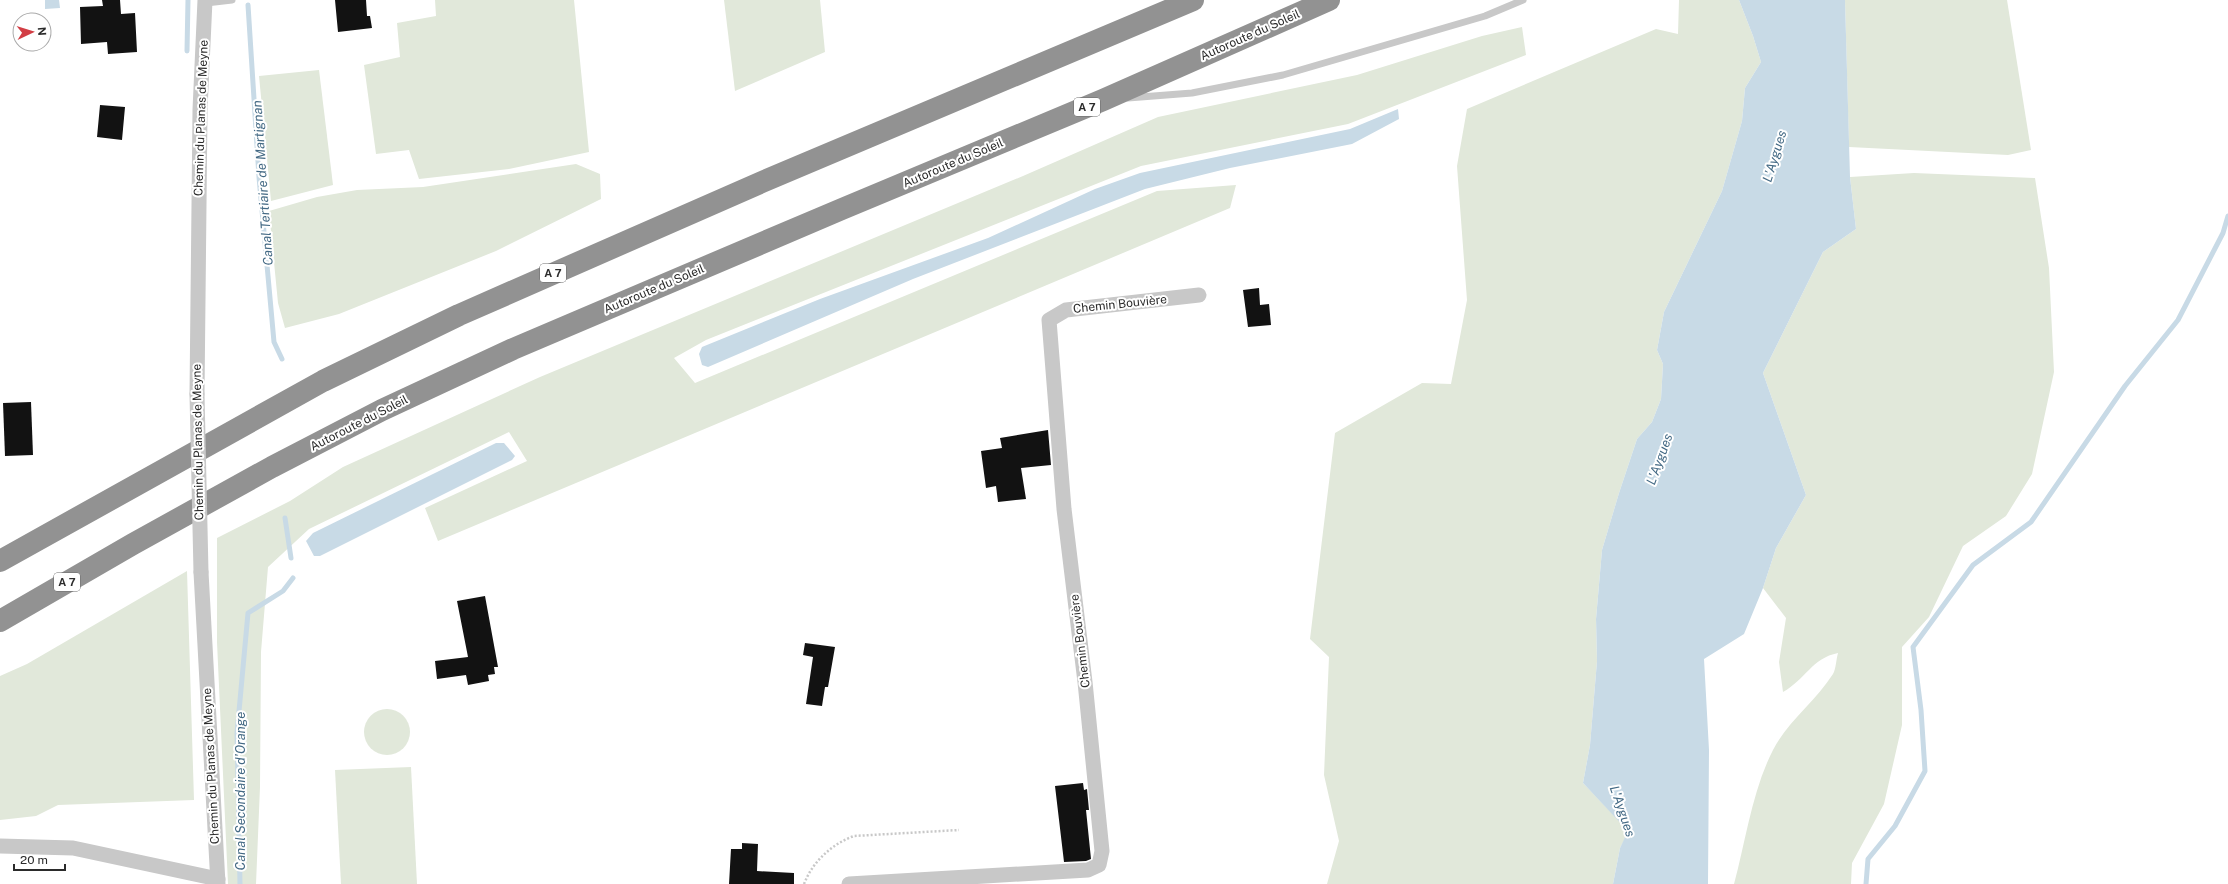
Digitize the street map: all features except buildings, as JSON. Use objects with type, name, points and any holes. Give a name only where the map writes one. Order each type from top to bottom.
[{"type":"highway","name":"A 7","points":[[0,561],[323,381],[459,315],[755,185],[1193,0]]},
{"type":"highway","name":"Autoroute du Soleil","points":[[0,621],[133,544],[272,467],[382,410],[520,346],[1103,100],[1329,0]]},
{"type":"street","name":"Chemin du Planas de Meyne","points":[[205,2],[200,110],[197,394],[201,572],[218,882]]},
{"type":"street","name":"Chemin Bouvière","points":[[849,884],[1081,871],[1088,870],[1099,864],[1102,851],[1085,682],[1064,509],[1049,320],[1066,310],[1199,295]]},
{"type":"street","points":[[0,846],[73,848],[218,882]]},
{"type":"lane","points":[[205,2],[232,0]]},
{"type":"lane","points":[[1103,100],[1192,92],[1283,76],[1485,16],[1523,0]]},
{"type":"path","points":[[804,884],[815,865],[829,849],[848,838],[854,836],[959,830]]},
{"type":"shaded area","points":[[435,0],[574,0],[589,152],[509,169],[419,179],[409,150],[376,154],[364,65],[400,57],[397,23],[436,16]]},
{"type":"shaded area","points":[[724,0],[820,0],[825,52],[735,91]]},
{"type":"shaded area","points":[[1679,0],[1739,0],[1761,62],[1745,88],[1742,121],[1722,191],[1664,312],[1657,350],[1663,364],[1661,399],[1652,422],[1637,439],[1602,550],[1596,619],[1597,661],[1590,745],[1583,783],[1629,831],[1620,848],[1613,884],[1327,884],[1339,841],[1324,775],[1329,657],[1310,639],[1335,433],[1422,383],[1451,384],[1467,300],[1457,166],[1467,109],[1656,29],[1678,34]]},
{"type":"shaded area","points":[[1845,0],[2007,0],[2031,150],[2008,155],[1849,147]]},
{"type":"shaded area","points":[[1522,27],[1526,55],[1348,124],[1141,166],[706,340],[674,358],[695,383],[1157,191],[1236,185],[1230,208],[438,541],[425,508],[527,461],[509,432],[309,529],[268,567],[261,652],[260,787],[256,884],[228,884],[217,642],[217,538],[290,501],[343,467],[540,377],[1023,176],[1158,117],[1357,75],[1482,36]]},
{"type":"shaded area","points":[[319,70],[333,185],[271,201],[259,76]]},
{"type":"shaded area","points":[[576,164],[600,174],[601,199],[496,251],[339,314],[285,328],[278,303],[269,211],[317,197],[357,190],[423,187]]},
{"type":"shaded area","points":[[1914,173],[2035,178],[2049,268],[2054,372],[2032,474],[2006,516],[1963,546],[1929,617],[1902,647],[1902,725],[1884,804],[1852,863],[1851,884],[1734,884],[1750,816],[1760,782],[1773,750],[1786,730],[1818,694],[1833,674],[1838,653],[1815,664],[1797,682],[1783,692],[1779,662],[1786,618],[1763,588],[1776,548],[1806,495],[1763,373],[1823,252],[1856,229],[1850,177]]},
{"type":"shaded area","points":[[187,571],[194,800],[58,805],[36,816],[0,820],[0,676],[27,664]]},
{"type":"shaded area","points":[[392,709],[404,715],[409,723],[409,741],[404,749],[396,754],[382,755],[370,749],[365,741],[364,727],[370,715],[378,710]]},
{"type":"shaded area","points":[[411,767],[417,884],[341,884],[335,770]]},
{"type":"water","points":[[45,0],[59,0],[60,8],[45,9]]},
{"type":"water","name":"L'Aygues","points":[[1739,0],[1845,0],[1850,177],[1856,229],[1823,252],[1763,373],[1806,495],[1776,548],[1763,588],[1744,634],[1704,659],[1709,750],[1708,884],[1613,884],[1620,848],[1628,831],[1583,783],[1590,745],[1597,661],[1596,619],[1602,550],[1637,439],[1652,422],[1661,399],[1663,364],[1657,350],[1664,312],[1722,191],[1742,121],[1745,88],[1761,62]]},
{"type":"water","points":[[1398,109],[1399,119],[1352,144],[1230,168],[1145,189],[913,279],[708,367],[702,365],[699,354],[702,347],[820,299],[988,238],[1095,189],[1140,173],[1350,129]]},
{"type":"water","points":[[496,443],[504,443],[515,456],[512,460],[320,556],[314,556],[306,541],[313,533]]},
{"type":"waterway","points":[[187,51],[188,0]]},
{"type":"waterway","name":"Canal Tertiaire de Martignan","points":[[248,5],[259,177],[274,342],[282,359]]},
{"type":"waterway","points":[[1866,884],[1868,859],[1895,826],[1925,771],[1921,710],[1913,647],[1973,565],[2031,522],[2125,386],[2178,320],[2223,233],[2228,216]]},
{"type":"waterway","name":"Canal Secondaire d'Orange","points":[[285,518],[291,558]]},
{"type":"waterway","name":"Canal Secondaire d'Orange","points":[[240,884],[237,733],[248,613],[283,591],[293,578]]}]
